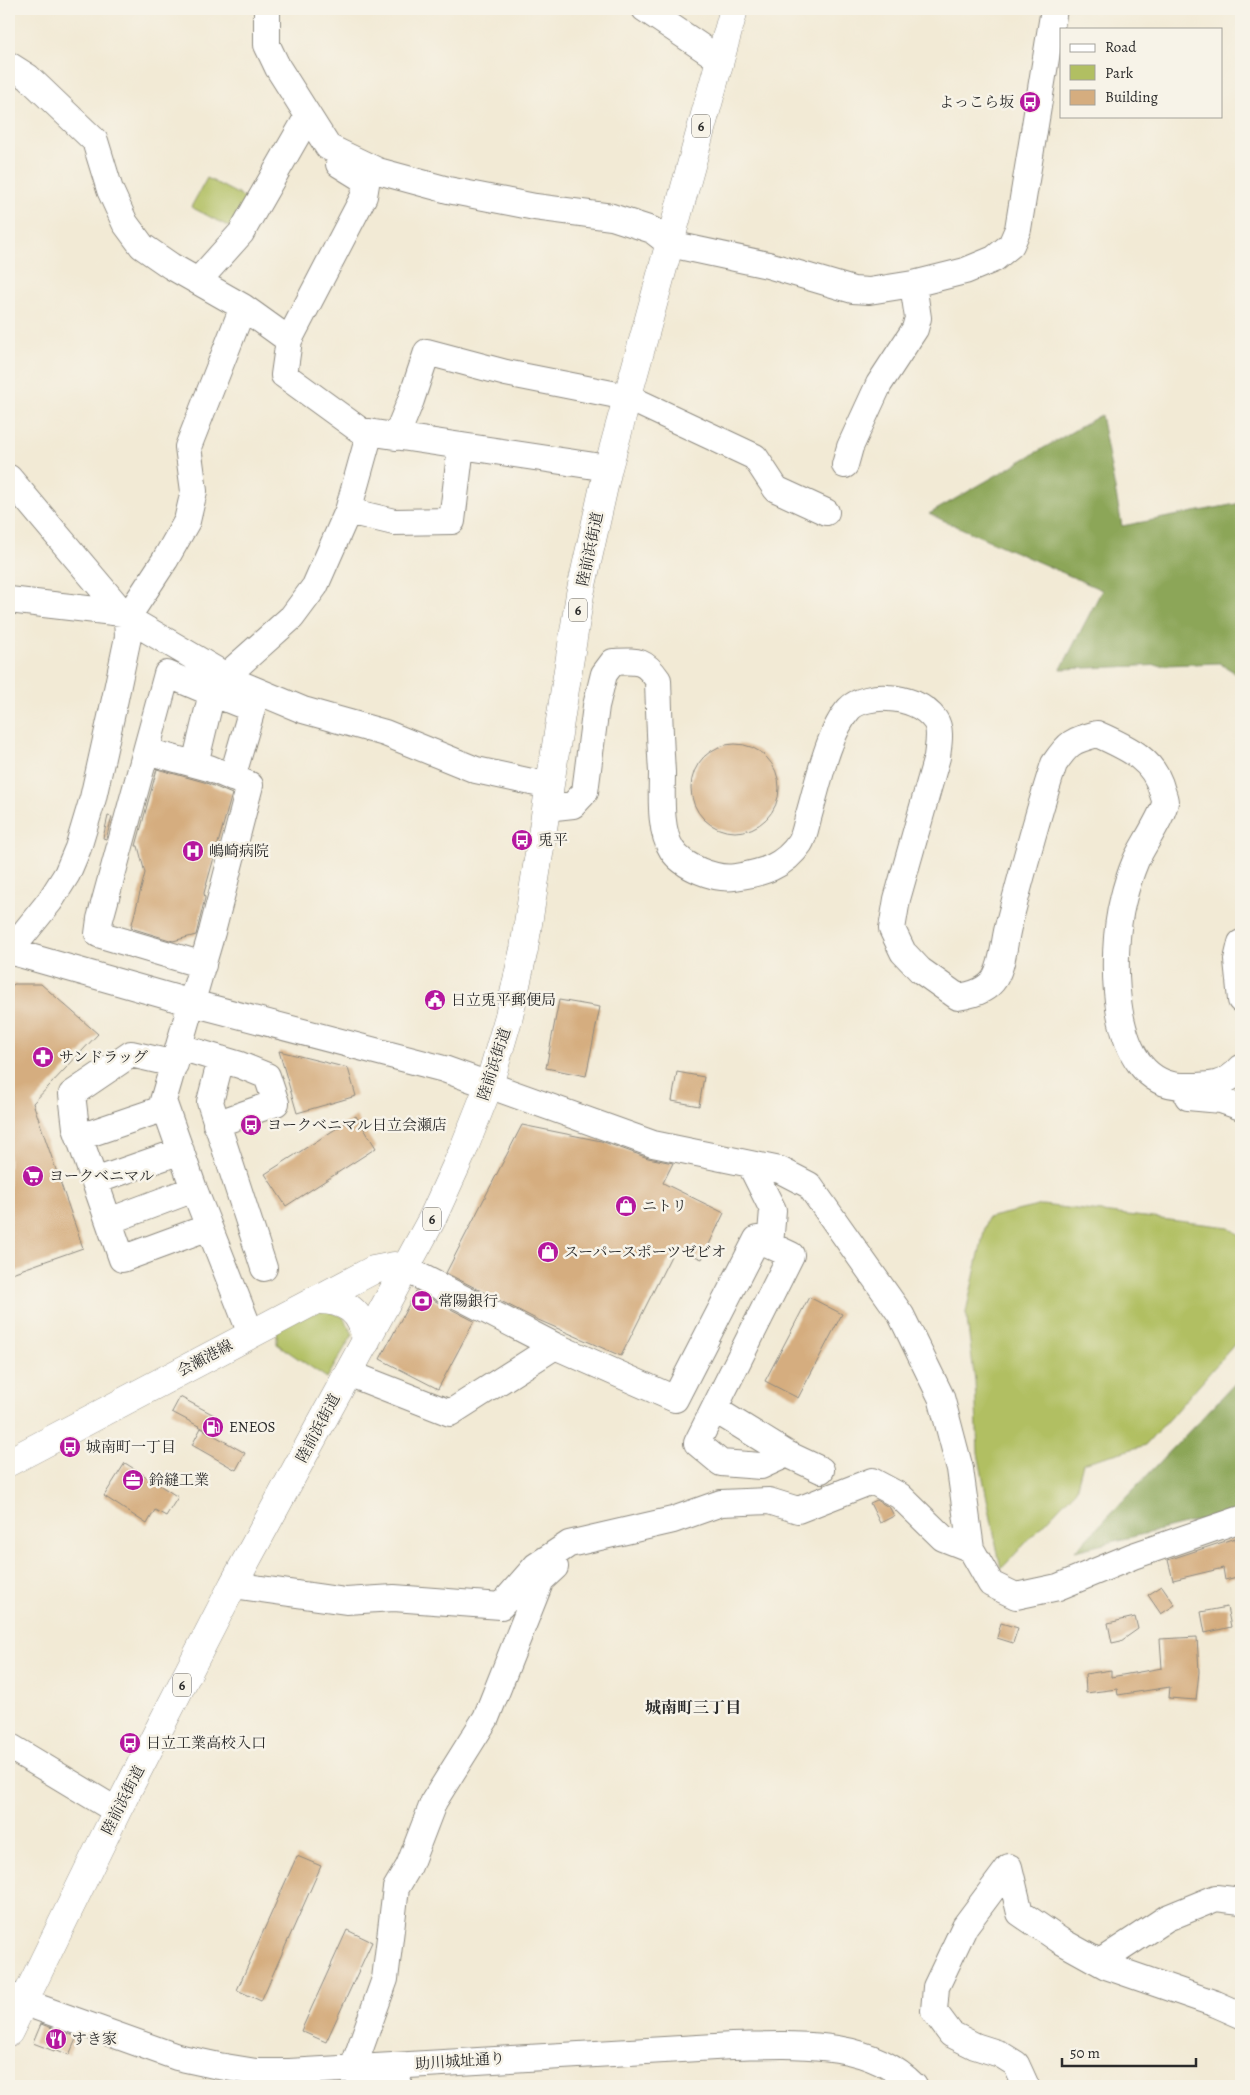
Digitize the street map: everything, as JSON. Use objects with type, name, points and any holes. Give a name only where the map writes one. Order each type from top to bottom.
[{"type":"main road","name":"陸前浜街道","points":[[9,2032],[16,1999],[117,1811],[233,1585],[432,1219],[452,1176],[489,1085],[509,1016],[524,949],[580,594],[608,468],[734,9]]},
{"type":"main road","name":"会瀬港線","points":[[9,1462],[373,1270],[394,1266],[404,1268]]},
{"type":"main road","points":[[315,1300],[328,1299],[342,1303],[353,1310],[360,1319],[365,1331],[366,1342]]},
{"type":"street","points":[[267,9],[267,45],[278,68],[328,147]]},
{"type":"street","points":[[645,9],[719,59]]},
{"type":"street","points":[[608,468],[361,431],[284,375],[289,340],[364,196],[366,184],[360,177],[343,166],[313,153],[312,148],[314,146],[328,147],[378,171],[448,190],[535,207],[612,217],[652,230],[670,244],[768,265],[853,290],[869,292],[913,284],[965,271],[994,259],[1011,245],[1018,229],[1054,9]]},
{"type":"street","points":[[9,65],[28,77],[95,141],[110,190],[125,223],[142,246],[243,307],[289,340]]},
{"type":"street","points":[[198,281],[241,234],[308,116]]},
{"type":"street","points":[[845,465],[850,447],[879,384],[916,329],[918,318],[913,284]]},
{"type":"street","points":[[243,307],[188,448],[194,491],[187,521],[165,560],[124,616],[128,637],[93,798],[78,848],[66,874],[50,901],[9,951],[192,1003],[444,1069],[653,1144],[751,1166],[780,1170],[809,1185],[901,1315],[941,1398],[960,1469],[971,1549],[991,1584],[1016,1596],[1058,1587],[1133,1556],[1241,1519]]},
{"type":"street","points":[[396,437],[428,352],[506,373],[627,397],[755,457],[776,489],[826,512]]},
{"type":"street","points":[[194,764],[219,684],[292,617],[315,586],[348,511],[370,432]]},
{"type":"street","points":[[348,511],[394,522],[452,521],[461,446]]},
{"type":"street","points":[[9,478],[124,616],[252,709],[232,778]]},
{"type":"street","points":[[9,600],[124,616]]},
{"type":"street","points":[[203,965],[98,934],[100,919],[167,674],[219,684],[242,685],[303,710],[385,733],[476,770],[573,805],[584,792],[598,698],[604,674],[614,662],[637,660],[650,668],[658,680],[663,825],[671,849],[686,864],[704,872],[730,878],[768,870],[787,860],[801,842],[828,750],[838,725],[850,708],[866,700],[902,699],[919,706],[935,720],[939,736],[937,757],[897,900],[892,929],[903,952],[920,970],[958,997],[972,995],[983,989],[994,979],[1001,962],[1007,930],[1054,764],[1066,747],[1079,739],[1097,734],[1135,752],[1150,766],[1160,782],[1165,802],[1134,868],[1123,900],[1116,944],[1116,990],[1120,1014],[1129,1043],[1146,1078],[1161,1090],[1189,1097],[1221,1100],[1241,1107]]},
{"type":"street","points":[[146,751],[194,764],[250,785],[203,965],[163,1101],[194,1189],[251,1334]]},
{"type":"street","points":[[1241,943],[1237,960],[1241,1000]]},
{"type":"street","points":[[209,1228],[122,1259],[76,1128],[72,1094],[131,1054],[221,1059],[267,1076],[276,1103],[216,1124]]},
{"type":"street","points":[[221,1059],[210,1102],[264,1268]]},
{"type":"street","points":[[1141,1067],[1153,1077],[1177,1086],[1202,1086],[1227,1081],[1241,1068]]},
{"type":"street","points":[[80,1136],[165,1108]]},
{"type":"street","points":[[95,1181],[181,1151]]},
{"type":"street","points":[[751,1166],[773,1210],[770,1245]]},
{"type":"street","points":[[109,1221],[194,1189]]},
{"type":"street","points":[[404,1268],[555,1346],[660,1394],[676,1399],[757,1239],[791,1255],[698,1443],[721,1464],[761,1466],[787,1454]]},
{"type":"street","points":[[348,1373],[450,1413],[555,1346]]},
{"type":"street","points":[[714,1409],[787,1454],[821,1470]]},
{"type":"street","points":[[233,1585],[346,1601],[394,1598],[501,1606],[536,1566],[569,1544],[673,1520],[721,1504],[769,1501],[798,1510],[872,1481],[900,1496],[943,1538],[971,1549]]},
{"type":"street","points":[[400,2086],[353,2068],[385,1979],[396,1888],[409,1866],[434,1801],[486,1718],[541,1580],[583,1541]]},
{"type":"street","points":[[9,1746],[117,1811]]},
{"type":"street","points":[[1026,2086],[1016,2064],[1000,2054],[975,2046],[952,2034],[934,2011],[936,1987],[965,1926],[1009,1867],[1020,1914],[1061,1941],[1100,1962],[1216,2004],[1241,2015]]},
{"type":"street","points":[[1100,1962],[1167,1918],[1216,1898],[1241,1901]]},
{"type":"street","name":"助川城址通り","points":[[16,1999],[177,2057],[287,2079],[353,2068],[655,2050],[790,2045],[834,2048],[863,2054],[890,2067],[914,2086]]},
{"type":"green space","points":[[207,178],[257,204],[241,233],[191,207]]},
{"type":"green space","points":[[1101,415],[1122,526],[1241,503],[1241,676],[1219,663],[1061,669],[1102,590],[929,514]]},
{"type":"green space","points":[[1042,1205],[1229,1227],[1241,1236],[1241,1337],[1146,1445],[1083,1463],[1076,1490],[1001,1569],[978,1453],[975,1382],[966,1312],[987,1218]]},
{"type":"green space","points":[[318,1307],[343,1317],[353,1334],[327,1378],[277,1344],[277,1329]]},
{"type":"green space","points":[[1241,1377],[1241,1510],[1075,1551]]},
{"type":"building","points":[[735,744],[752,748],[766,757],[775,771],[779,788],[775,805],[766,819],[752,828],[735,832],[718,828],[704,819],[695,805],[691,788],[695,771],[704,757],[718,748]]},
{"type":"building","points":[[157,769],[204,782],[232,794],[204,893],[205,898],[196,935],[173,941],[131,928],[145,873],[138,846],[136,846]]},
{"type":"building","points":[[108,816],[112,817],[106,839],[103,838]]},
{"type":"building","points":[[14,984],[41,984],[98,1034],[33,1103],[83,1248],[9,1274],[9,989]]},
{"type":"building","points":[[559,1000],[600,1007],[586,1076],[546,1068]]},
{"type":"building","points":[[279,1051],[348,1068],[356,1096],[297,1113]]},
{"type":"building","points":[[677,1072],[704,1077],[699,1106],[672,1101]]},
{"type":"building","points":[[356,1116],[376,1148],[286,1206],[265,1174]]},
{"type":"building","points":[[522,1125],[601,1141],[648,1158],[673,1163],[663,1183],[724,1213],[702,1259],[675,1248],[621,1356],[536,1319],[446,1273]]},
{"type":"building","points":[[416,1291],[474,1321],[438,1389],[380,1359]]},
{"type":"building","points":[[809,1297],[842,1314],[798,1398],[765,1381]]},
{"type":"building","points":[[180,1397],[214,1415],[206,1430],[172,1412]]},
{"type":"building","points":[[201,1428],[245,1453],[236,1470],[192,1445]]},
{"type":"building","name":"鈴縫工業","points":[[125,1463],[178,1497],[166,1516],[155,1510],[147,1524],[104,1496]]},
{"type":"building","points":[[877,1500],[890,1508],[894,1516],[880,1523],[870,1503]]},
{"type":"building","points":[[1235,1538],[1241,1576],[1225,1580],[1223,1568],[1173,1580],[1168,1560]]},
{"type":"building","points":[[1162,1586],[1175,1605],[1161,1614],[1148,1595]]},
{"type":"building","points":[[1227,1607],[1231,1627],[1205,1633],[1201,1612]]},
{"type":"building","points":[[1135,1617],[1138,1629],[1121,1641],[1112,1643],[1108,1623]]},
{"type":"building","points":[[1001,1623],[1018,1628],[1013,1643],[997,1638]]},
{"type":"building","points":[[1197,1637],[1199,1672],[1196,1700],[1169,1698],[1170,1687],[1118,1695],[1117,1689],[1086,1693],[1085,1674],[1111,1670],[1111,1677],[1162,1668],[1160,1639]]},
{"type":"building","points":[[297,1856],[321,1866],[261,2001],[237,1990]]},
{"type":"building","points":[[347,1930],[372,1942],[326,2042],[301,2031]]},
{"type":"building","name":"すき家","points":[[41,2024],[77,2037],[69,2055],[33,2043]]},
{"type":"place","name":"よっこら坂","points":[[1030,102]]},
{"type":"place","name":"兎平","points":[[522,840]]},
{"type":"place","name":"嶋崎病院","points":[[193,851]]},
{"type":"place","name":"日立兎平郵便局","points":[[435,1000]]},
{"type":"place","name":"サンドラッグ","points":[[43,1057]]},
{"type":"place","name":"ヨークベニマル日立会瀬店","points":[[251,1125]]},
{"type":"place","name":"ヨークベニマル","points":[[33,1176]]},
{"type":"place","name":"ニトリ","points":[[626,1206]]},
{"type":"place","name":"スーパースポーツゼビオ","points":[[548,1252]]},
{"type":"place","name":"常陽銀行","points":[[422,1301]]},
{"type":"place","name":"ENEOS","points":[[213,1427]]},
{"type":"place","name":"城南町一丁目","points":[[70,1447]]},
{"type":"place","name":"鈴縫工業","points":[[133,1480]]},
{"type":"place","name":"日立工業高校入口","points":[[130,1743]]},
{"type":"place","name":"すき家","points":[[56,2039]]},
{"type":"district","name":"城南町三丁目","points":[[693,1707]]}]
